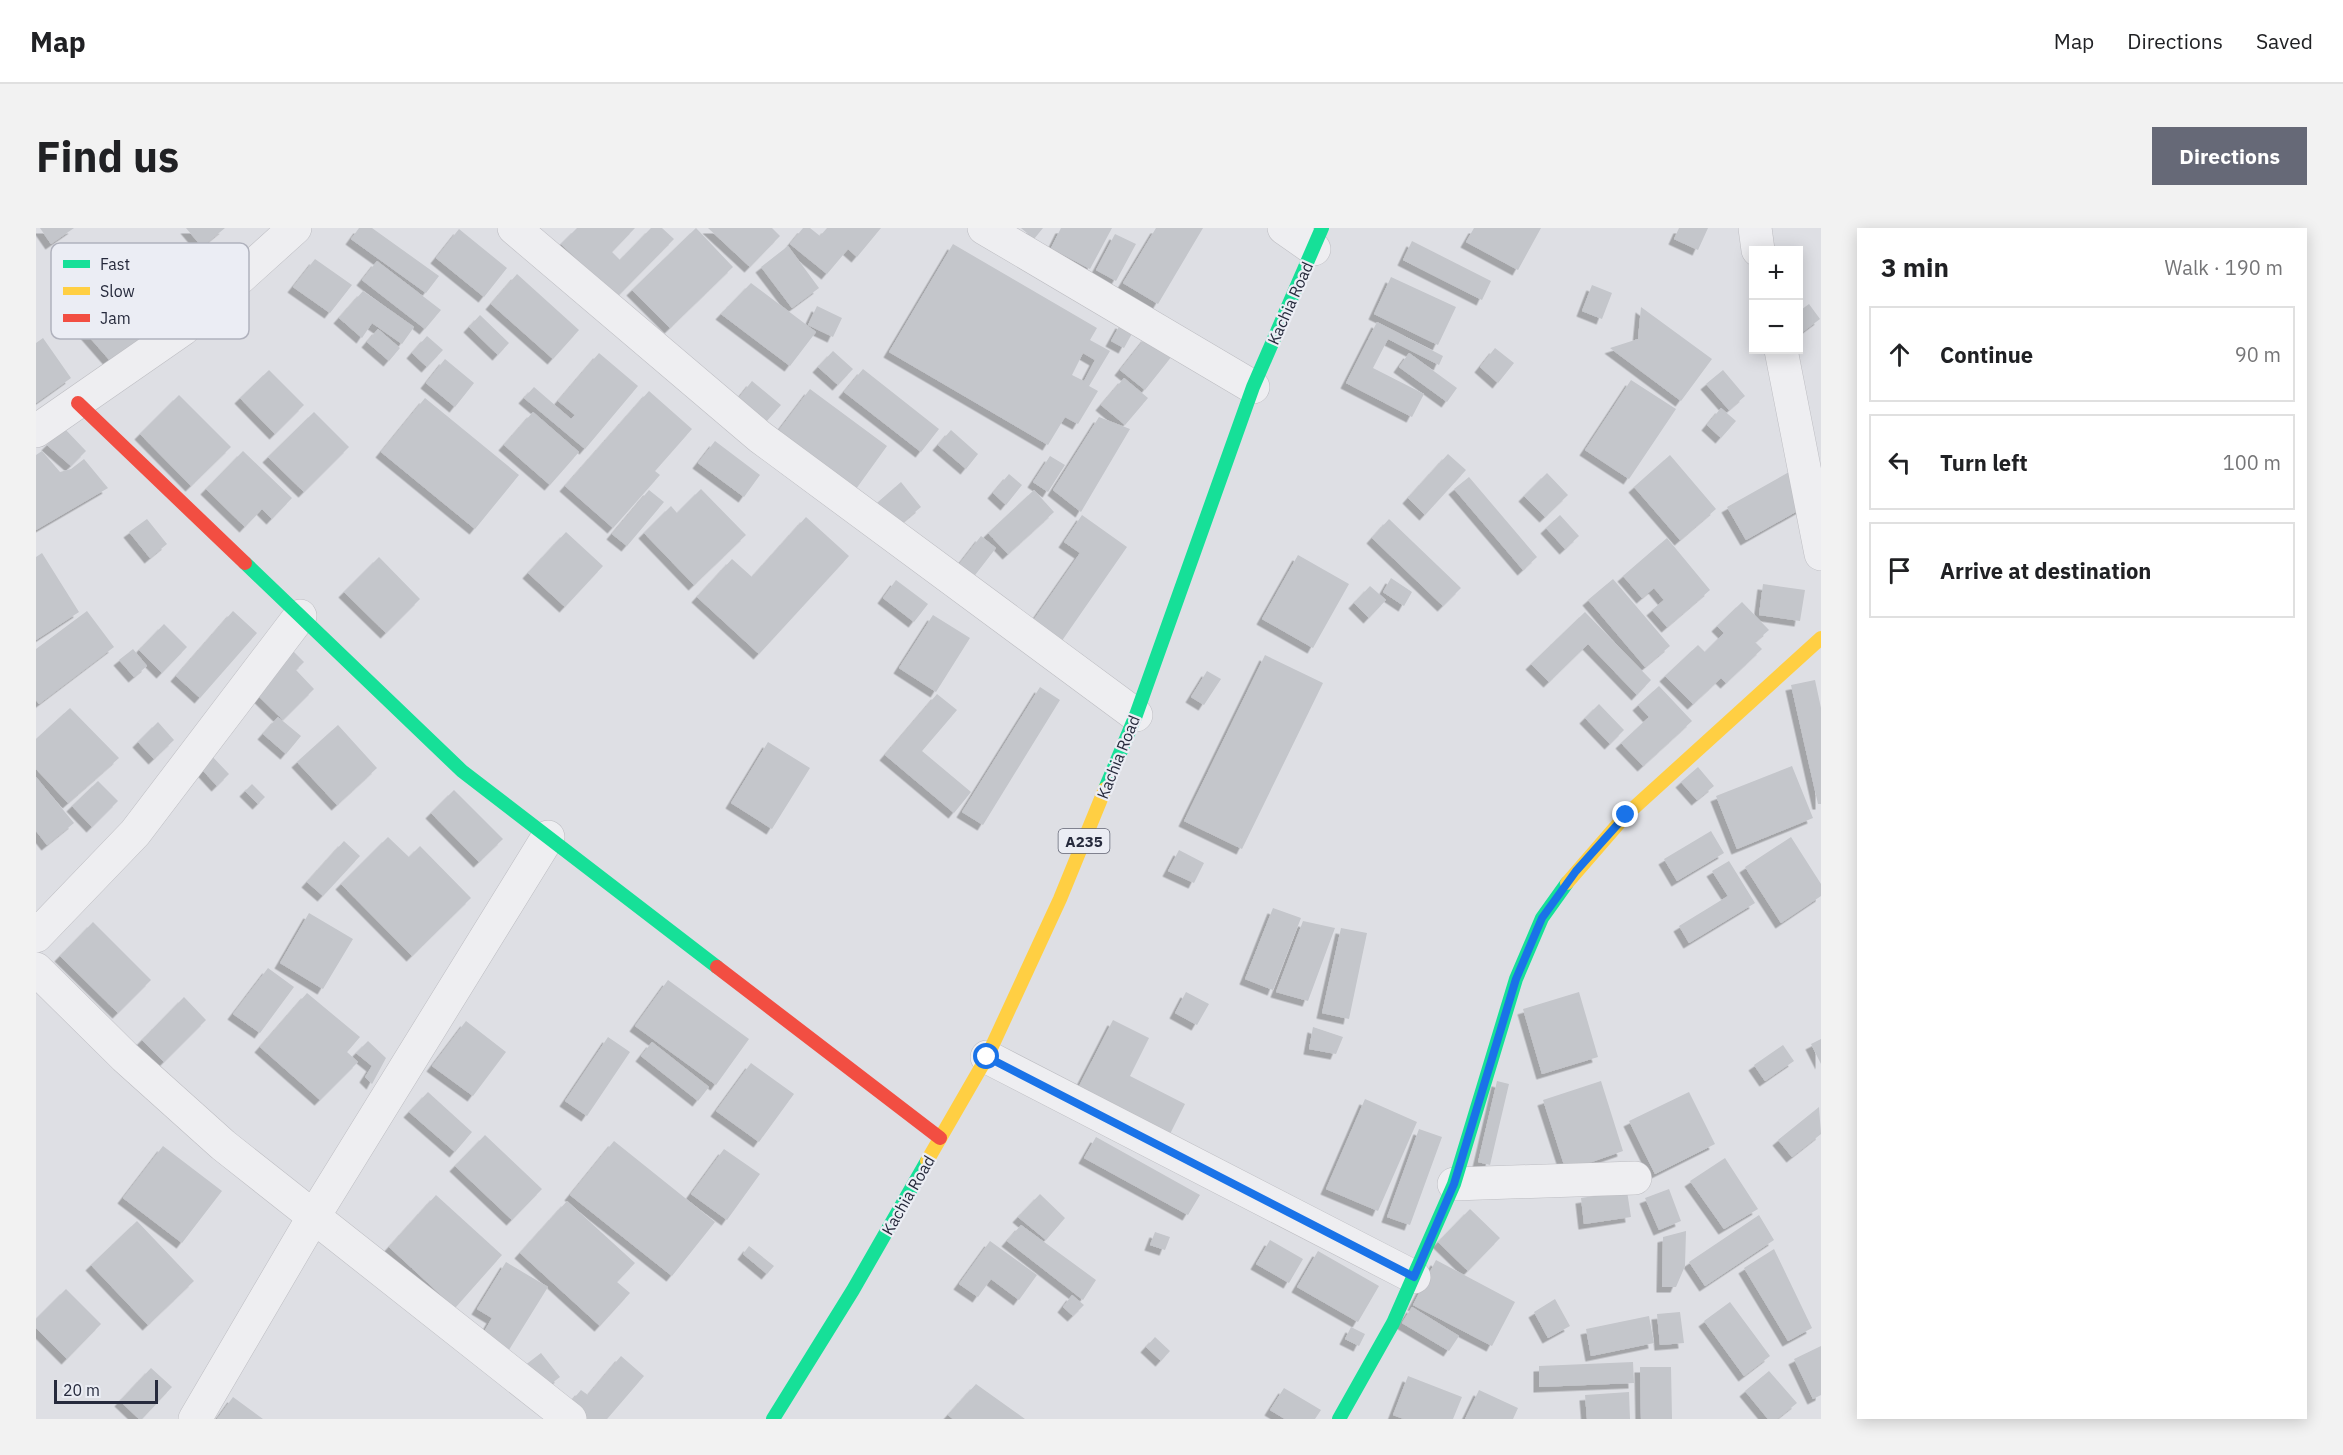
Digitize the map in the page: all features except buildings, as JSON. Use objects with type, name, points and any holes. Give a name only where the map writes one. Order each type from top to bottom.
[{"type":"main road","name":"Kachia Road","points":[[773,1419],[853,1290],[987,1057],[1060,899],[1136,715],[1253,387],[1318,238]]},
{"type":"main road","points":[[78,403],[462,771],[940,1138]]},
{"type":"main road","points":[[1339,1419],[1393,1323],[1454,1184],[1516,979],[1542,918],[1576,871],[1626,815],[1821,638]]},
{"type":"street","points":[[249,269],[295,228]]},
{"type":"street","points":[[514,228],[760,437],[1136,715]]},
{"type":"street","points":[[984,228],[1253,387]]},
{"type":"street","points":[[1284,228],[1318,238]]},
{"type":"street","points":[[1755,228],[1757,246]]},
{"type":"street","points":[[36,431],[169,339]]},
{"type":"street","points":[[1782,354],[1821,554]]},
{"type":"street","points":[[36,936],[135,834],[300,616]]},
{"type":"street","points":[[195,1419],[314,1216],[548,837]]},
{"type":"street","points":[[36,969],[125,1057],[214,1137],[570,1419]]},
{"type":"street","points":[[987,1057],[1414,1277]]},
{"type":"street","points":[[1454,1184],[1635,1178]]},
{"type":"traffic: fast","points":[[1105,789],[1136,715],[1253,387],[1322,228]]},
{"type":"traffic: fast","points":[[245,563],[462,771],[717,967]]},
{"type":"traffic: fast","points":[[1339,1419],[1393,1323],[1454,1184],[1516,979],[1542,918],[1567,883]]},
{"type":"traffic: fast","points":[[773,1419],[853,1290],[927,1161]]},
{"type":"traffic: slow","points":[[1567,883],[1626,815],[1821,638]]},
{"type":"traffic: slow","points":[[927,1161],[987,1057],[1060,899],[1105,789]]},
{"type":"traffic: jam","points":[[78,403],[245,563]]},
{"type":"traffic: jam","points":[[717,967],[940,1138]]},
{"type":"route","points":[[987,1057],[1414,1277],[1454,1184],[1516,979],[1542,918],[1576,871],[1626,815]]}]
